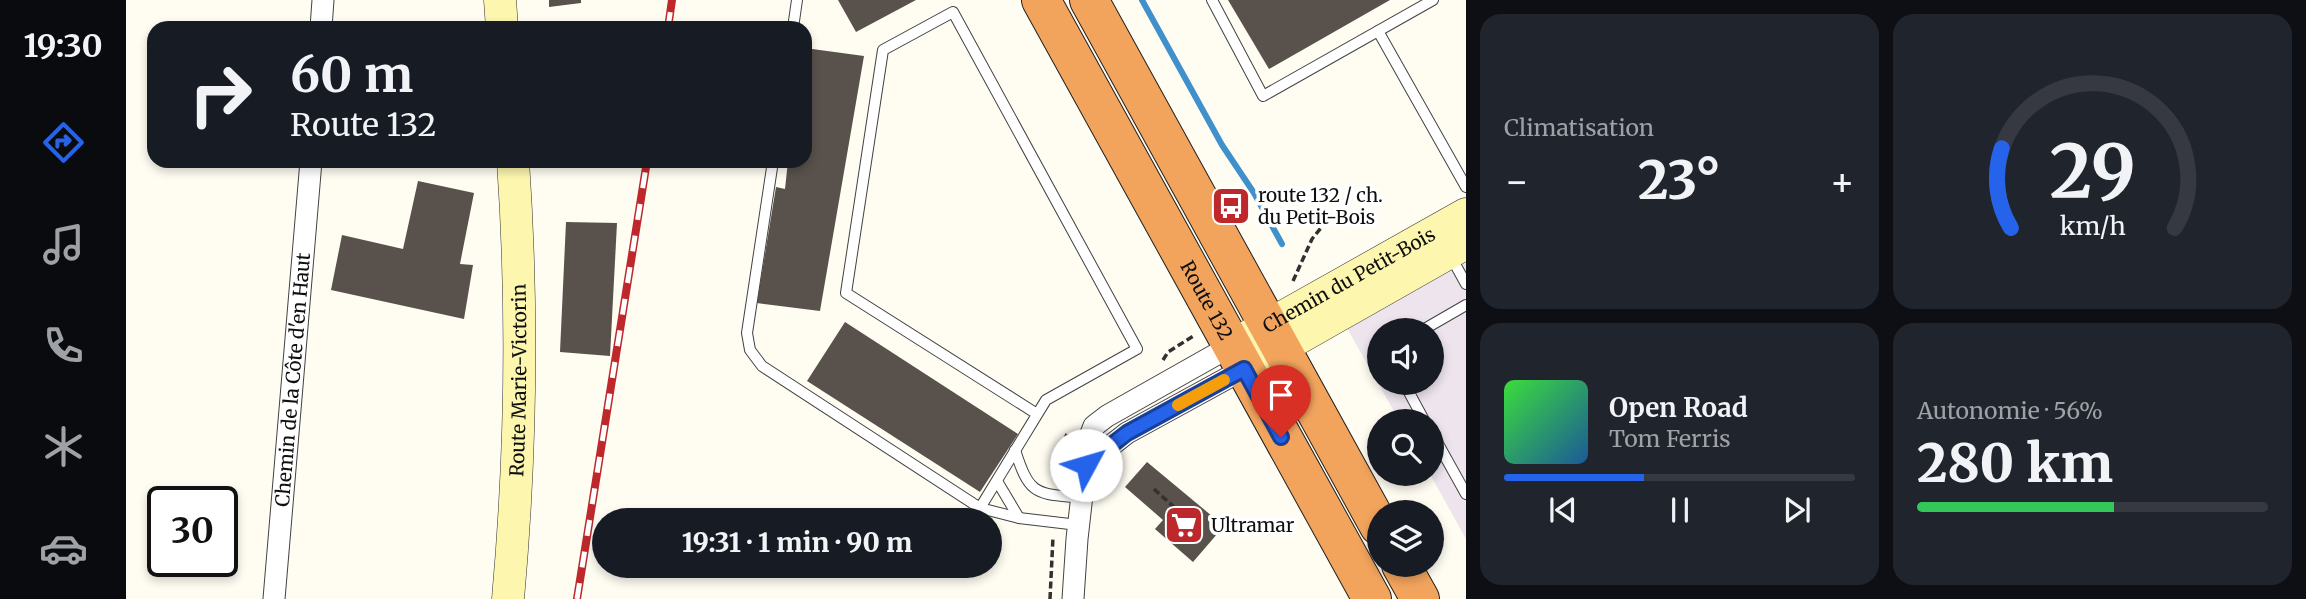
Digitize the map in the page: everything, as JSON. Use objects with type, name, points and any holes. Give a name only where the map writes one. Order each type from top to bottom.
[{"type":"highway","name":"Route 132","points":[[1041,0],[1372,599]]},
{"type":"highway","points":[[1089,0],[1367,504]]},
{"type":"highway","points":[[1408,577],[1420,599]]},
{"type":"street","points":[[322,21],[323,0]]},
{"type":"street","points":[[499,0],[501,21]]},
{"type":"street","name":"Chemin de la Côte d'en Haut","points":[[274,599],[310,168]]},
{"type":"street","name":"Route Marie-Victorin","points":[[508,599],[515,499],[518,340],[513,168]]},
{"type":"street","name":"Chemin du Petit-Bois","points":[[1238,358],[1466,214]]},
{"type":"street","name":"Chemin du Petit-Bois","points":[[1275,337],[1457,248]]},
{"type":"street","points":[[1073,599],[1088,442],[1098,422],[1238,358]]},
{"type":"lane","points":[[794,21],[797,0]]},
{"type":"lane","points":[[772,168],[747,333],[750,350],[762,366],[980,508],[1046,400],[1137,349],[947,0]]},
{"type":"lane","points":[[1212,0],[1263,96],[1433,0]]},
{"type":"lane","points":[[953,12],[883,50],[846,293],[1037,414]]},
{"type":"lane","points":[[1378,31],[1466,187]]},
{"type":"lane","points":[[1457,248],[1466,284]]},
{"type":"lane","points":[[1443,318],[1466,304]]},
{"type":"lane","points":[[1015,450],[1022,474],[1033,489],[1046,494],[1082,498]]},
{"type":"lane","points":[[1444,455],[1466,494]]},
{"type":"lane","points":[[997,481],[1019,518]]},
{"type":"lane","points":[[1002,514],[1078,525]]},
{"type":"path","points":[[1292,283],[1312,239],[1332,214]]},
{"type":"path","points":[[1170,351],[1193,336]]},
{"type":"path","points":[[1154,489],[1174,507]]},
{"type":"path","points":[[1050,599],[1053,538]]},
{"type":"shaded area","points":[[1466,254],[1466,539],[1437,486],[1444,486],[1444,409],[1393,409],[1385,395],[1444,395],[1444,318],[1367,318],[1367,363],[1347,328]]},
{"type":"building","points":[[549,0],[581,0],[581,3],[549,7]]},
{"type":"building","points":[[838,0],[916,0],[856,32]]},
{"type":"building","points":[[1228,0],[1390,0],[1269,69]]},
{"type":"building","points":[[812,49],[864,56],[820,311],[757,303],[776,187],[785,189],[787,168],[812,168]]},
{"type":"building","points":[[418,181],[474,193],[460,264],[473,265],[464,319],[331,290],[342,235],[403,249]]},
{"type":"building","points":[[566,222],[617,223],[610,356],[560,352]]},
{"type":"building","points":[[845,322],[1018,434],[980,492],[807,381]]},
{"type":"building","points":[[1147,462],[1224,526],[1193,562],[1155,529],[1163,520],[1125,487]]},
{"type":"waterway","points":[[1142,0],[1222,145],[1254,193],[1282,244]]},
{"type":"railway","points":[[669,21],[672,0]]},
{"type":"railway","points":[[577,599],[646,168]]},
{"type":"slow traffic","points":[[1178,405],[1224,380]]},
{"type":"place","name":"route 132 / ch. du Petit-Bois","points":[[1231,206]]},
{"type":"place","name":"Ultramar","points":[[1184,525]]},
{"type":"route","points":[[1086,465],[1127,433],[1244,369],[1281,437]]}]
